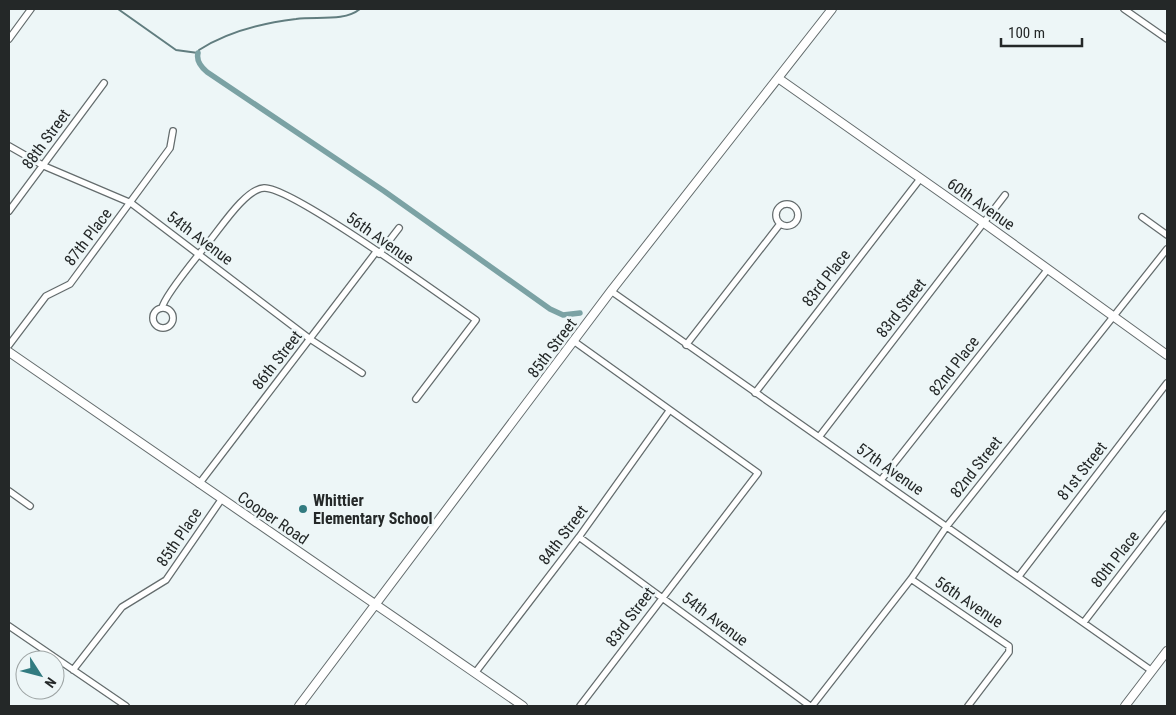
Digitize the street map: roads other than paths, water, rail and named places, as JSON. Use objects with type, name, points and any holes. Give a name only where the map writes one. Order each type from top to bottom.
[{"type":"street","points":[[9,39],[31,9]]},
{"type":"street","name":"85th Street","points":[[299,706],[575,342],[611,291],[832,9]]},
{"type":"street","points":[[1124,9],[1167,39]]},
{"type":"street","name":"60th Avenue","points":[[778,78],[984,222],[1167,355]]},
{"type":"street","name":"88th Street","points":[[9,211],[104,83]]},
{"type":"street","name":"87th Place","points":[[9,345],[46,296],[70,284],[170,148],[173,131]]},
{"type":"street","name":"54th Avenue","points":[[9,146],[44,166],[131,203],[310,339],[362,373]]},
{"type":"street","name":"83rd Place","points":[[755,393],[920,179]]},
{"type":"street","name":"56th Avenue","points":[[199,254],[249,194],[264,188],[284,194],[336,224],[476,320],[416,399]]},
{"type":"street","name":"83rd Street","points":[[819,437],[1005,196]]},
{"type":"street","points":[[1142,217],[1167,235]]},
{"type":"street","points":[[686,345],[780,224]]},
{"type":"street","name":"86th Street","points":[[198,484],[398,228]]},
{"type":"street","name":"82nd Street","points":[[811,706],[911,579],[947,526],[1167,249]]},
{"type":"street","points":[[162,308],[199,254]]},
{"type":"street","name":"82nd Place","points":[[881,480],[1048,269]]},
{"type":"street","name":"57th Avenue","points":[[611,291],[1152,671]]},
{"type":"street","points":[[575,342],[669,411]]},
{"type":"street","name":"Cooper Road","points":[[9,352],[221,500],[475,673],[520,706]]},
{"type":"street","name":"81st Street","points":[[1019,576],[1167,383]]},
{"type":"street","name":"83rd Street","points":[[580,706],[758,473],[669,411]]},
{"type":"street","name":"84th Street","points":[[475,673],[579,537],[669,411]]},
{"type":"street","points":[[9,491],[30,506]]},
{"type":"street","name":"85th Place","points":[[73,670],[122,606],[166,580],[221,500]]},
{"type":"street","name":"80th Place","points":[[1084,622],[1167,514]]},
{"type":"street","name":"54th Avenue","points":[[579,537],[811,706]]},
{"type":"street","name":"56th Avenue","points":[[911,579],[1011,649],[968,706]]},
{"type":"street","points":[[9,626],[126,706]]},
{"type":"street","points":[[1125,706],[1167,651]]},
{"type":"waterway","points":[[118,9],[176,50],[198,53],[199,50],[221,38],[258,26],[304,18],[346,16],[360,9]]},
{"type":"waterway","points":[[198,53],[200,64],[207,72],[384,191],[550,309],[563,315],[580,313]]},
{"type":"place","name":"Whittier Elementary School","points":[[303,509]]}]
